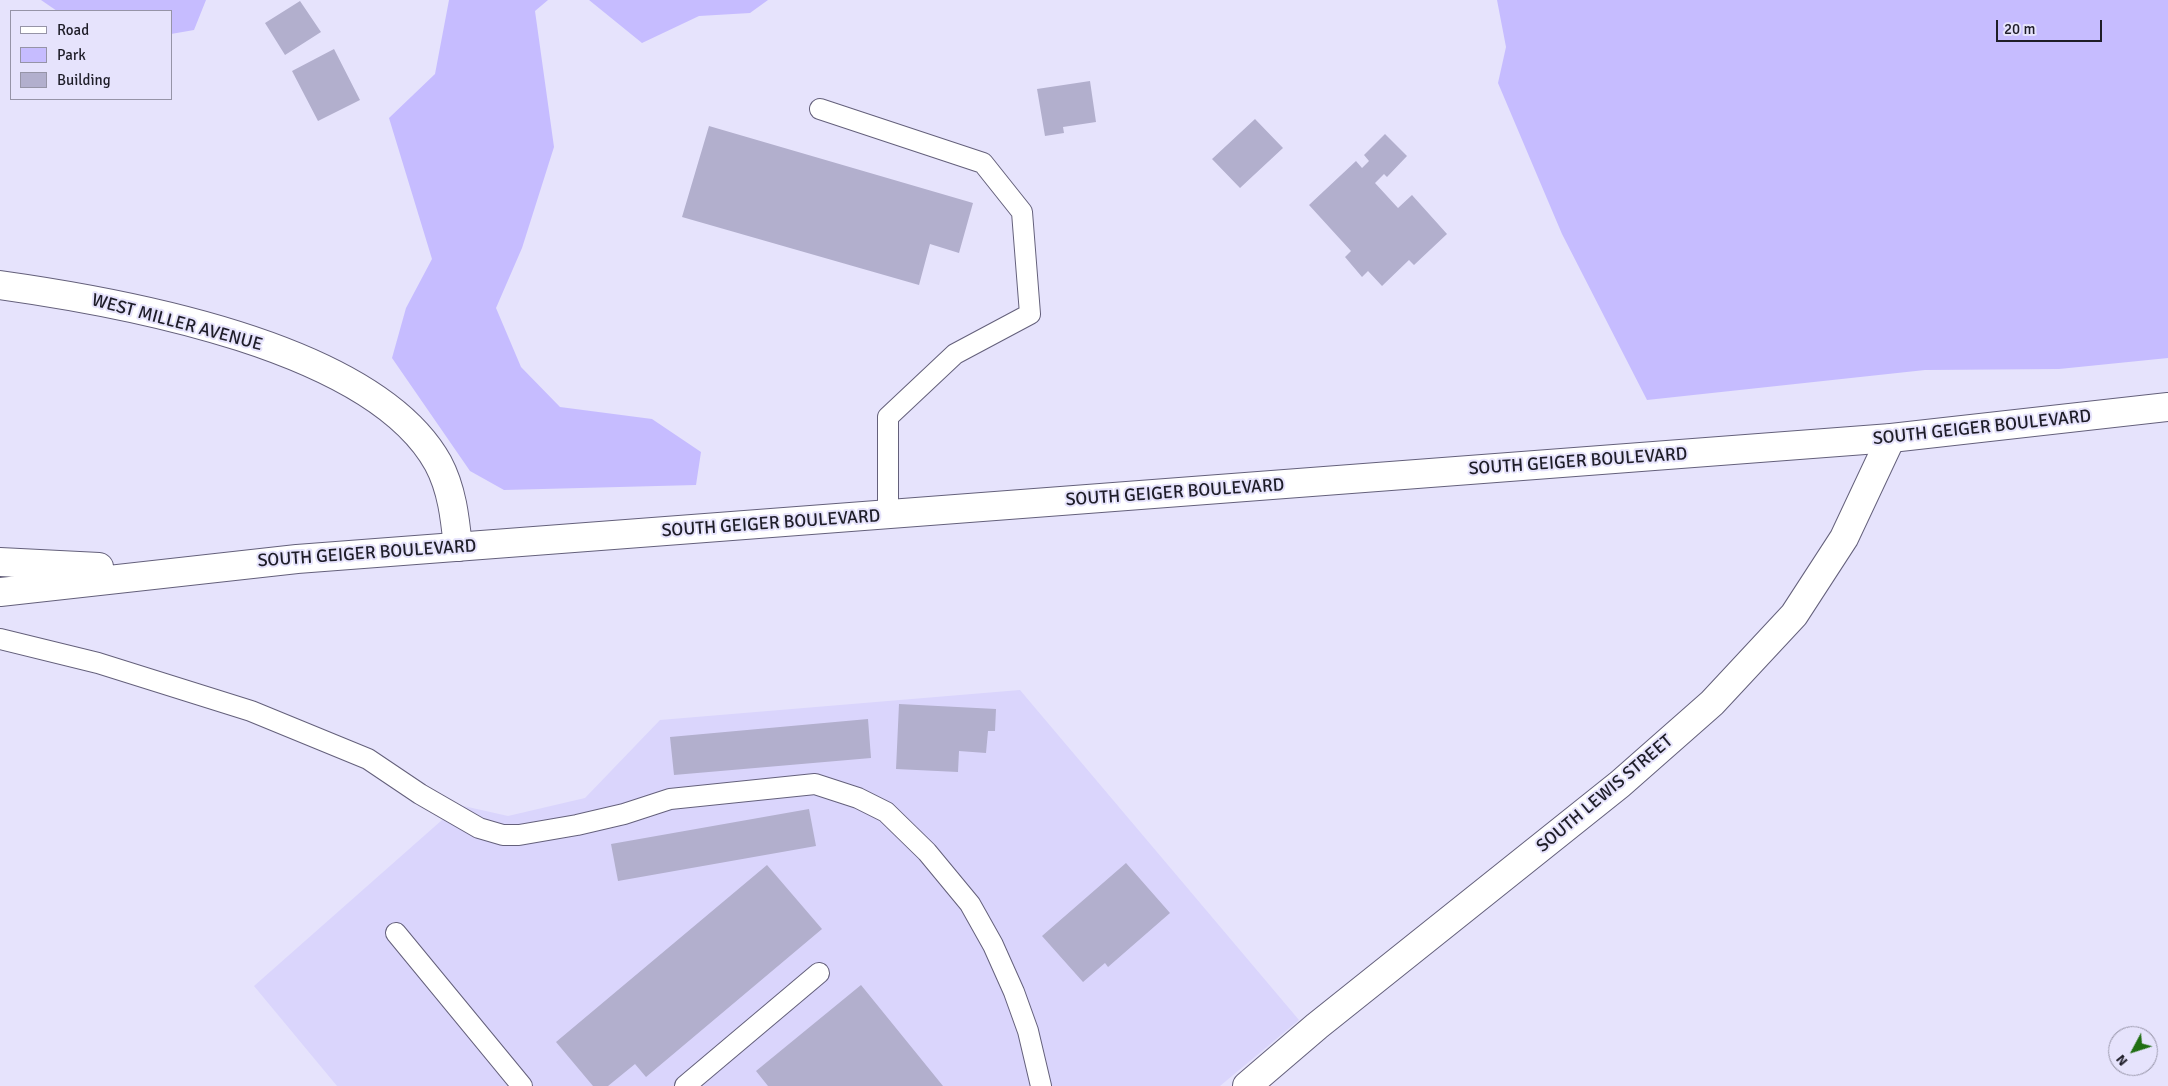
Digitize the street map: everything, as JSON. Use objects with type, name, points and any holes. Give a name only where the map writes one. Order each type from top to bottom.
[{"type":"street","name":"WEST MILLER AVENUE","points":[[0,286],[82,297],[190,322],[280,352],[349,383],[394,413],[433,456],[450,493],[458,547]]},
{"type":"street","name":"SOUTH GEIGER BOULEVARD","points":[[180,570],[298,559],[1891,438],[2168,407]]},
{"type":"street","name":"SOUTH LEWIS STREET","points":[[1246,1086],[1317,1026],[1620,784],[1712,704],[1794,615],[1844,538],[1891,438]]},
{"type":"street","points":[[0,562],[180,570]]},
{"type":"street","points":[[0,592],[180,570]]},
{"type":"lane","points":[[820,110],[983,163],[1022,212],[1030,314],[955,354],[888,417],[888,515]]},
{"type":"lane","points":[[0,639],[98,663],[252,711],[368,759],[420,794],[479,828],[503,835],[519,835],[577,825],[624,814],[670,799],[815,784],[858,798],[886,812],[927,852],[970,904],[993,945],[1014,992],[1028,1031],[1041,1086]]},
{"type":"lane","points":[[396,933],[522,1086]]},
{"type":"lane","points":[[686,1086],[819,973]]},
{"type":"shaded area","points":[[1020,690],[1299,1020],[1220,1086],[337,1086],[254,986],[459,805],[508,816],[585,798],[660,720]]},
{"type":"green space","points":[[41,0],[206,0],[194,30],[172,34],[172,10],[56,10]]},
{"type":"green space","points":[[449,0],[548,0],[535,11],[554,147],[522,248],[496,308],[521,367],[560,407],[652,419],[701,452],[696,485],[504,490],[470,471],[392,358],[406,308],[432,259],[389,118],[435,74]]},
{"type":"green space","points":[[589,0],[768,0],[750,13],[699,16],[642,43]]},
{"type":"green space","points":[[1497,0],[2168,0],[2168,358],[2059,369],[1925,370],[1647,400],[1562,234],[1498,83],[1506,47]]},
{"type":"building","points":[[300,1],[321,32],[285,55],[265,23]]},
{"type":"building","points":[[334,49],[360,100],[318,121],[292,71]]},
{"type":"building","points":[[1090,81],[1096,122],[1063,127],[1064,133],[1045,136],[1037,89]]},
{"type":"building","points":[[1255,119],[1283,148],[1240,188],[1212,159]]},
{"type":"building","points":[[709,126],[973,203],[959,253],[930,244],[919,285],[682,217]]},
{"type":"building","points":[[1385,134],[1407,156],[1387,177],[1384,174],[1375,183],[1398,208],[1412,195],[1447,234],[1414,265],[1409,260],[1382,286],[1368,271],[1362,277],[1345,257],[1351,251],[1309,205],[1356,161],[1362,168],[1369,161],[1364,155]]},
{"type":"building","points":[[899,704],[996,709],[995,731],[988,731],[986,753],[959,751],[958,772],[896,769]]},
{"type":"building","points":[[868,719],[871,758],[674,775],[670,737]]},
{"type":"building","points":[[809,809],[816,846],[618,881],[611,844]]},
{"type":"building","points":[[1126,863],[1170,913],[1108,967],[1105,963],[1083,982],[1042,936]]},
{"type":"building","points":[[767,865],[822,929],[646,1077],[635,1064],[608,1086],[593,1086],[556,1042]]},
{"type":"building","points":[[861,985],[943,1086],[768,1086],[756,1071]]}]
